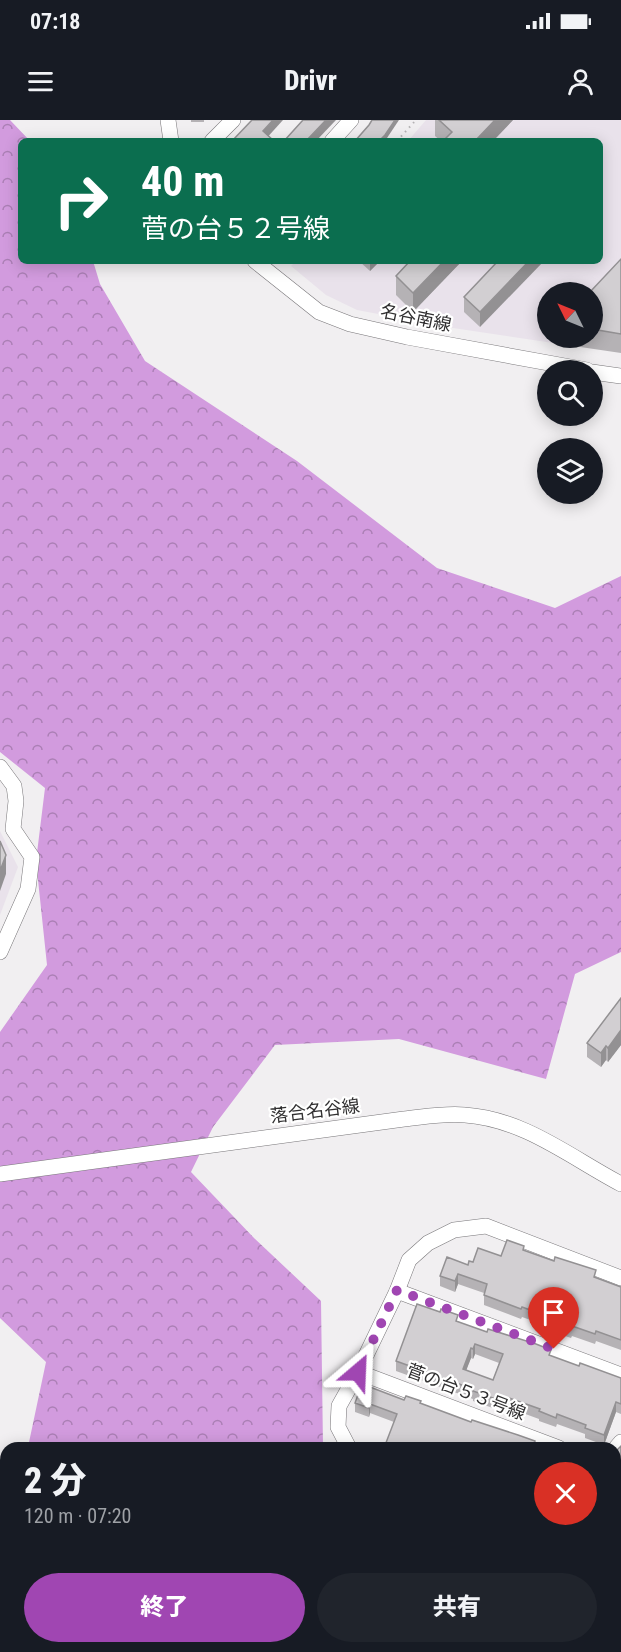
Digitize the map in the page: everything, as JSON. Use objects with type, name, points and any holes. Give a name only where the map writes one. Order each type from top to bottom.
[{"type":"street","points":[[168,120],[171,138]]},
{"type":"street","points":[[215,138],[233,120]]},
{"type":"street","points":[[335,138],[351,120]]},
{"type":"street","name":"名谷南線","points":[[259,264],[319,312],[350,324],[537,361]]},
{"type":"street","points":[[603,374],[621,376]]},
{"type":"street","points":[[0,767],[14,786],[16,801],[13,829],[32,857],[28,889],[0,952]]},
{"type":"street","name":"落合名谷線","points":[[0,1174],[404,1119],[465,1115],[500,1121],[524,1129],[621,1184]]},
{"type":"street","points":[[346,1442],[338,1427],[339,1406],[358,1372],[409,1260],[428,1243],[454,1230],[486,1226],[621,1278]]},
{"type":"street","points":[[397,1290],[621,1375]]},
{"type":"street","name":"菅の台５３号線","points":[[358,1372],[543,1442]]},
{"type":"path","points":[[400,138],[416,120]]},
{"type":"shaded area","points":[[426,120],[621,120],[621,278],[603,287],[603,282],[537,282],[537,341],[357,310],[326,295],[291,266],[293,264],[603,264],[603,138],[411,138]]},
{"type":"shaded area","points":[[0,831],[18,867],[0,915]]},
{"type":"green space","points":[[0,120],[10,120],[27,138],[18,138],[18,264],[94,264],[100,284],[145,361],[297,461],[437,568],[555,608],[621,576],[621,952],[575,974],[546,1079],[399,1039],[275,1045],[213,1127],[191,1172],[254,1238],[321,1301],[323,1442],[29,1442],[46,1362],[0,1318],[0,1032],[47,965],[36,861],[45,788],[0,752]]},
{"type":"building","points":[[252,120],[273,120],[263,131],[271,138],[235,138]]},
{"type":"building","points":[[303,120],[326,120],[309,138],[287,138]]},
{"type":"building","points":[[372,120],[395,120],[382,138],[358,138]]},
{"type":"building","points":[[439,120],[495,120],[478,138],[446,138],[452,132]]},
{"type":"building","points":[[621,259],[621,334],[603,331],[603,282],[599,282]]},
{"type":"building","points":[[407,264],[441,264],[413,293],[396,276]]},
{"type":"building","points":[[495,264],[526,264],[480,312],[464,297]]},
{"type":"building","points":[[0,841],[6,855],[0,871]]},
{"type":"building","points":[[621,998],[621,1030],[608,1048],[606,1046],[601,1053],[587,1043]]},
{"type":"building","points":[[507,1240],[524,1246],[523,1250],[554,1261],[555,1257],[596,1270],[594,1277],[621,1287],[621,1340],[596,1331],[595,1334],[572,1326],[571,1328],[556,1323],[557,1320],[484,1295],[487,1284],[458,1274],[455,1281],[440,1276],[447,1257],[468,1265],[469,1261],[473,1262],[478,1248],[501,1256]]},
{"type":"building","points":[[417,1304],[458,1315],[456,1321],[487,1332],[488,1329],[536,1344],[551,1350],[549,1355],[579,1366],[580,1363],[621,1378],[621,1404],[616,1402],[604,1435],[557,1414],[556,1418],[539,1411],[540,1409],[509,1398],[507,1403],[396,1361]],"holes":[[[475,1344],[503,1354],[493,1380],[463,1369],[471,1348],[473,1349]]]},
{"type":"building","points":[[362,1384],[404,1400],[406,1396],[421,1401],[420,1403],[471,1422],[472,1420],[535,1442],[386,1442],[397,1414],[370,1404],[369,1408],[355,1403]]},
{"type":"route","points":[[358,1372],[397,1290],[554,1349]]}]
